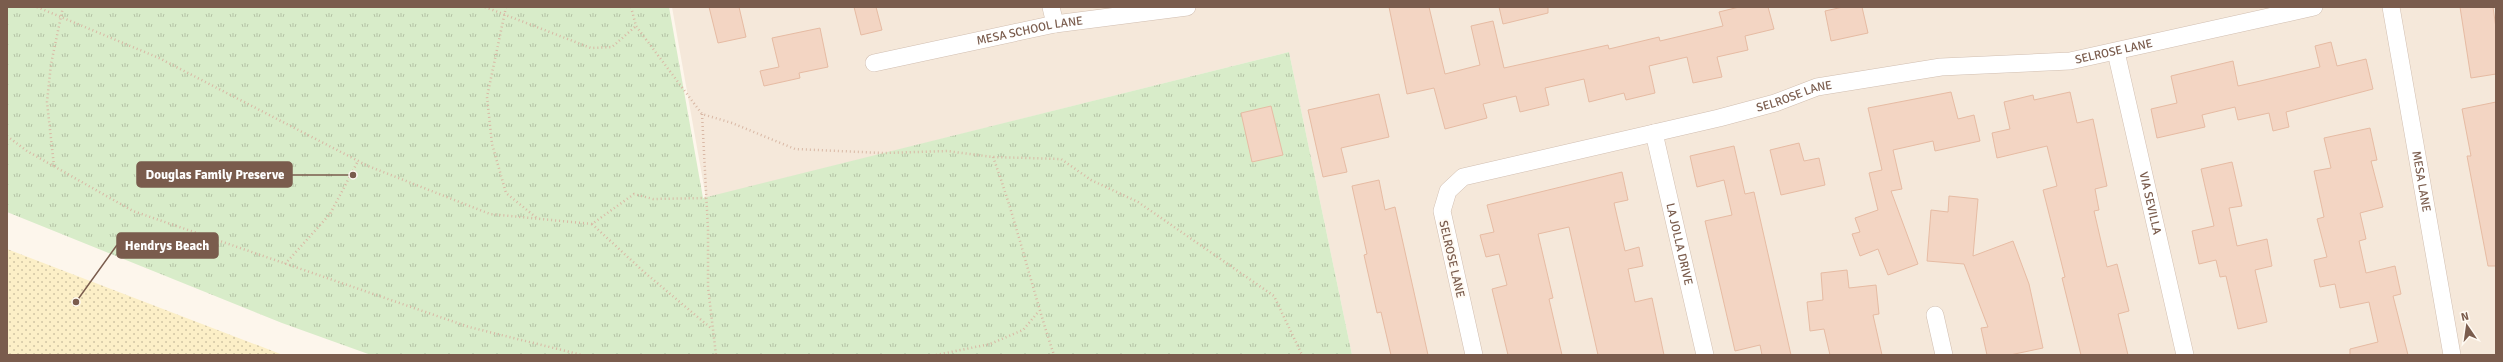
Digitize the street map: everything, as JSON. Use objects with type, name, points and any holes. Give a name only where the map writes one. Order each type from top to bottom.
[{"type":"street","points":[[1051,7],[1055,24]]},
{"type":"street","name":"MESA SCHOOL LANE","points":[[874,63],[1055,24],[1187,7]]},
{"type":"street","name":"SELROSE LANE","points":[[1474,355],[1442,211],[1448,191],[1455,183],[1473,174],[1654,133],[1775,103],[1817,87],[1941,67],[2070,61],[2314,7]]},
{"type":"street","name":"MESA LANE","points":[[2391,7],[2452,355]]},
{"type":"street","name":"VIA SEVILLA","points":[[2116,52],[2184,355]]},
{"type":"street","name":"LA JOLLA DRIVE","points":[[1654,133],[1705,355]]},
{"type":"street","points":[[1935,315],[1944,355]]},
{"type":"path","points":[[37,7],[159,58],[358,161],[490,214],[592,224],[644,272],[713,329]]},
{"type":"path","points":[[54,166],[47,102],[62,7]]},
{"type":"path","points":[[485,7],[591,48],[612,47],[636,26]]},
{"type":"path","points":[[506,7],[487,97],[492,144],[506,193],[539,219]]},
{"type":"path","points":[[631,7],[636,26],[702,114],[708,287],[716,355]]},
{"type":"path","points":[[702,114],[732,123],[795,149],[883,153],[947,151],[993,157],[1061,159],[1091,180],[1138,202],[1274,296],[1302,355]]},
{"type":"path","points":[[7,136],[27,151],[133,211],[469,327],[582,355]]},
{"type":"path","points":[[993,157],[1012,208],[1039,311],[1054,355]]},
{"type":"path","points":[[285,264],[330,214],[358,161]]},
{"type":"path","points":[[592,224],[634,194],[653,200],[706,198]]},
{"type":"path","points":[[936,355],[990,344],[1023,330],[1039,311]]},
{"type":"shaded area","points":[[672,7],[2496,7],[2496,355],[1352,355],[1289,52],[706,198]]},
{"type":"sand","points":[[7,249],[283,355],[7,355]]},
{"type":"green space","points":[[7,7],[669,7],[703,198],[1289,52],[1352,355],[371,355],[282,323],[7,212]]},
{"type":"building","points":[[709,7],[739,7],[746,37],[718,43]]},
{"type":"building","points":[[854,7],[876,7],[882,30],[861,35]]},
{"type":"building","points":[[1389,7],[1429,7],[1445,74],[1480,65],[1471,26],[1493,21],[1504,68],[1608,45],[1609,49],[1659,37],[1660,41],[1723,26],[1719,12],[1739,7],[1768,7],[1774,29],[1745,36],[1748,50],[1717,57],[1722,77],[1693,83],[1687,57],[1649,66],[1655,93],[1626,100],[1624,93],[1589,102],[1584,79],[1545,88],[1549,105],[1520,112],[1516,96],[1483,104],[1487,118],[1445,129],[1434,88],[1407,94]]},
{"type":"building","points":[[1499,7],[1548,7],[1548,13],[1503,24]]},
{"type":"building","points":[[1843,7],[1862,7],[1868,33],[1831,41],[1825,11]]},
{"type":"building","points":[[2460,7],[2493,7],[2496,28],[2496,74],[2471,78]]},
{"type":"building","points":[[820,28],[828,67],[799,73],[800,78],[764,86],[760,71],[779,67],[772,38]]},
{"type":"building","points":[[2331,42],[2337,66],[2366,59],[2373,89],[2286,112],[2289,127],[2273,131],[2269,113],[2238,120],[2235,107],[2202,115],[2205,127],[2157,138],[2151,109],[2177,103],[2171,76],[2233,61],[2238,86],[2320,67],[2315,46]]},
{"type":"building","points":[[1951,92],[1958,119],[1974,115],[1980,141],[1935,151],[1933,141],[1893,150],[1902,189],[1891,191],[1918,264],[1888,275],[1878,249],[1860,256],[1852,234],[1860,232],[1855,218],[1878,210],[1869,173],[1882,170],[1868,108]]},
{"type":"building","points":[[2070,92],[2077,123],[2093,119],[2107,186],[2095,189],[2099,210],[2094,211],[2107,267],[2117,264],[2129,311],[2118,314],[2128,355],[2081,355],[2062,278],[2065,277],[2043,190],[2057,186],[2047,146],[1997,158],[1992,133],[2010,129],[2004,102],[2033,95],[2034,100]]},
{"type":"building","points":[[1379,94],[1389,137],[1341,148],[1347,172],[1323,177],[1308,110]]},
{"type":"building","points":[[2496,102],[2496,266],[2488,266],[2467,156],[2471,156],[2462,109]]},
{"type":"building","points":[[1271,106],[1283,155],[1252,162],[1241,113]]},
{"type":"building","points":[[2370,128],[2377,160],[2371,161],[2383,207],[2360,213],[2366,239],[2359,241],[2366,273],[2395,266],[2401,294],[2393,296],[2408,355],[2350,355],[2350,349],[2378,342],[2369,302],[2340,308],[2335,284],[2320,287],[2314,260],[2327,257],[2317,219],[2324,217],[2314,171],[2331,168],[2324,138]]},
{"type":"building","points":[[1799,143],[1804,161],[1819,158],[1825,185],[1781,195],[1770,150]]},
{"type":"building","points":[[1734,146],[1745,194],[1754,192],[1791,355],[1762,355],[1760,345],[1735,351],[1705,221],[1732,215],[1724,180],[1697,187],[1690,156]]},
{"type":"building","points":[[2232,162],[2242,206],[2229,208],[2237,246],[2267,239],[2272,266],[2255,270],[2267,322],[2238,329],[2226,276],[2220,277],[2216,260],[2199,264],[2192,231],[2214,226],[2201,169]]},
{"type":"building","points":[[1622,172],[1628,200],[1614,203],[1625,251],[1639,247],[1643,266],[1628,269],[1635,302],[1652,298],[1664,355],[1598,355],[1569,227],[1538,234],[1553,298],[1549,299],[1562,355],[1508,355],[1492,289],[1507,285],[1499,254],[1486,257],[1480,235],[1494,232],[1487,205]]},
{"type":"building","points":[[1379,180],[1385,210],[1395,207],[1428,355],[1391,355],[1381,312],[1377,313],[1364,255],[1367,254],[1352,186]]},
{"type":"building","points":[[1949,196],[1978,199],[1973,256],[2013,241],[2029,284],[2043,348],[2010,355],[1987,355],[1981,328],[1988,327],[1964,264],[1927,261],[1931,210],[1948,212]]},
{"type":"building","points":[[1847,270],[1849,288],[1876,285],[1879,314],[1873,315],[1882,355],[1830,355],[1824,329],[1810,331],[1807,302],[1823,300],[1821,273]]},
{"type":"place","name":"Douglas Family Preserve","points":[[353,175]]},
{"type":"place","name":"Hendrys Beach","points":[[76,302]]}]
